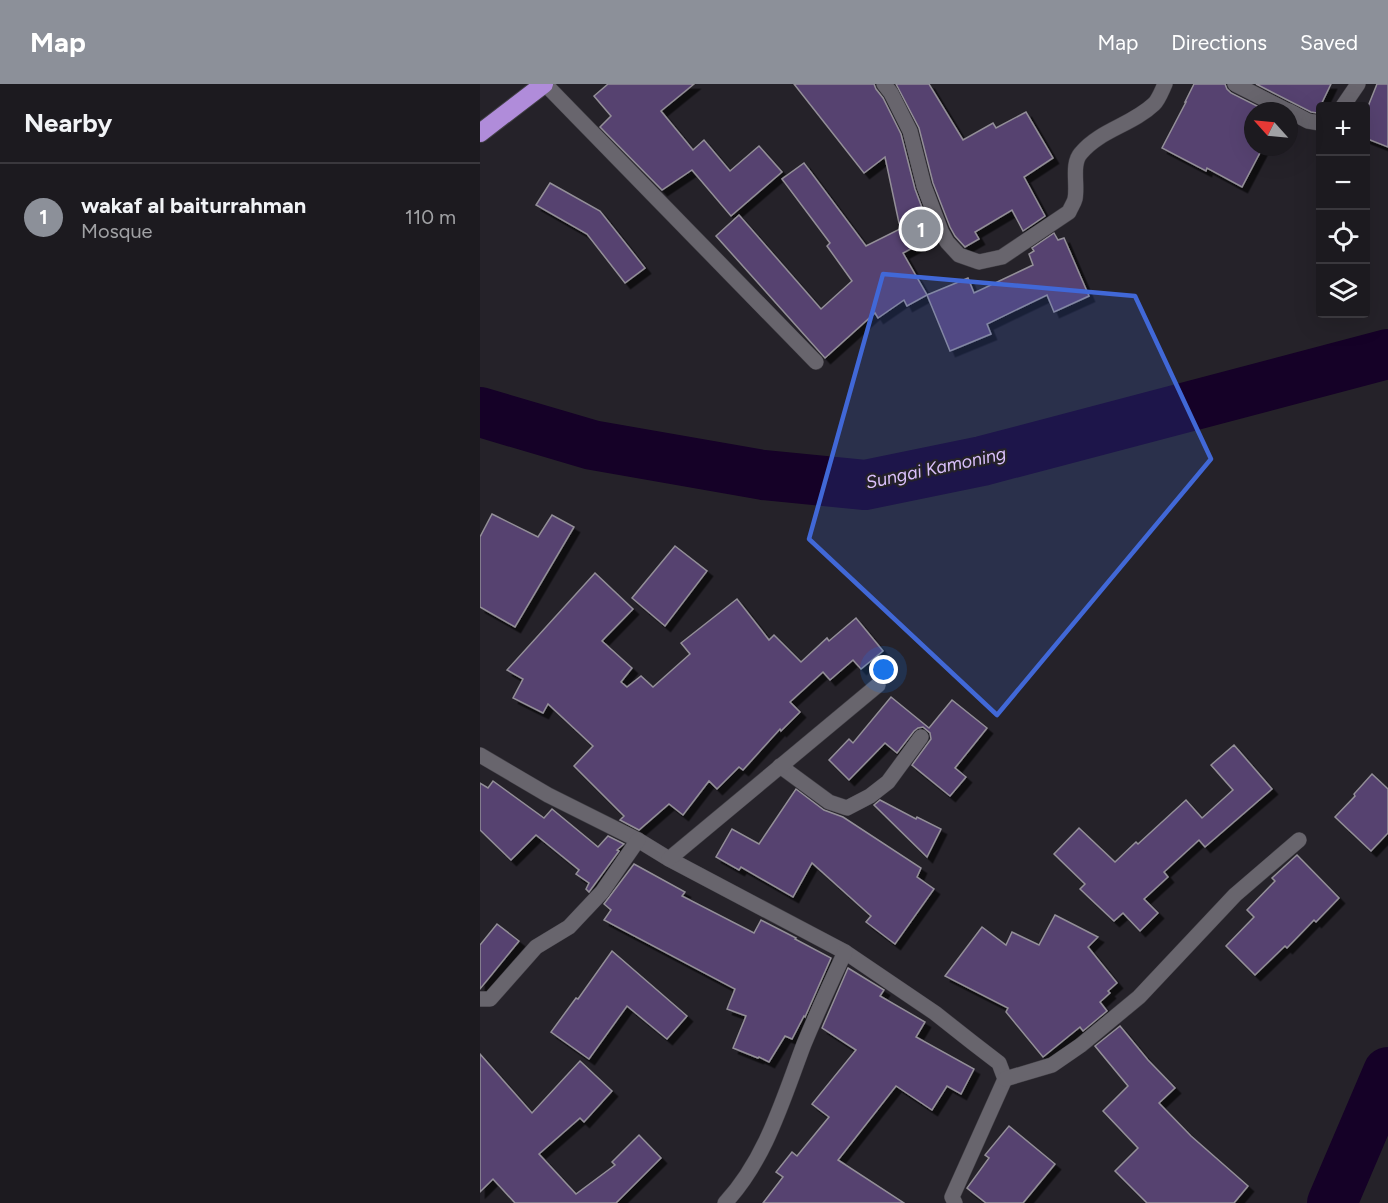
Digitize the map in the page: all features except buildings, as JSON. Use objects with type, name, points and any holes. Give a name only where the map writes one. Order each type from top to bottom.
[{"type":"highway","points":[[480,133],[545,84]]},
{"type":"street","points":[[545,84],[816,362]]},
{"type":"street","points":[[884,84],[910,131],[924,186],[941,231],[959,255],[979,262],[1002,257],[1069,212],[1075,199],[1076,168],[1079,155],[1100,136],[1134,118],[1155,103],[1165,84]]},
{"type":"street","points":[[1235,84],[1271,102]]},
{"type":"street","points":[[1346,102],[1358,84]]},
{"type":"street","points":[[1298,116],[1316,122]]},
{"type":"street","points":[[669,859],[878,685]]},
{"type":"street","points":[[780,766],[829,802],[847,808],[870,796],[888,782],[921,737]]},
{"type":"street","points":[[480,755],[548,795],[638,840],[669,859],[845,952],[935,1013],[999,1063],[1005,1079],[952,1197],[955,1203]]},
{"type":"street","points":[[480,999],[490,999],[536,947],[569,927],[602,892],[638,840]]},
{"type":"street","points":[[1005,1079],[1052,1065],[1081,1045],[1140,997],[1235,895],[1299,840]]},
{"type":"street","points":[[725,1203],[735,1192],[768,1139],[817,1012],[845,952]]},
{"type":"highlighted area","points":[[883,274],[1135,296],[1211,459],[997,715],[809,539]]},
{"type":"waterway","name":"Sungai Kamoning","points":[[480,412],[592,445],[763,475],[865,485],[982,461],[1388,354]]},
{"type":"waterway","name":"Sungai Kamoning","points":[[1332,1203],[1388,1072]]},
{"type":"place","name":"wakaf al baiturrahman","points":[[921,229]]}]
